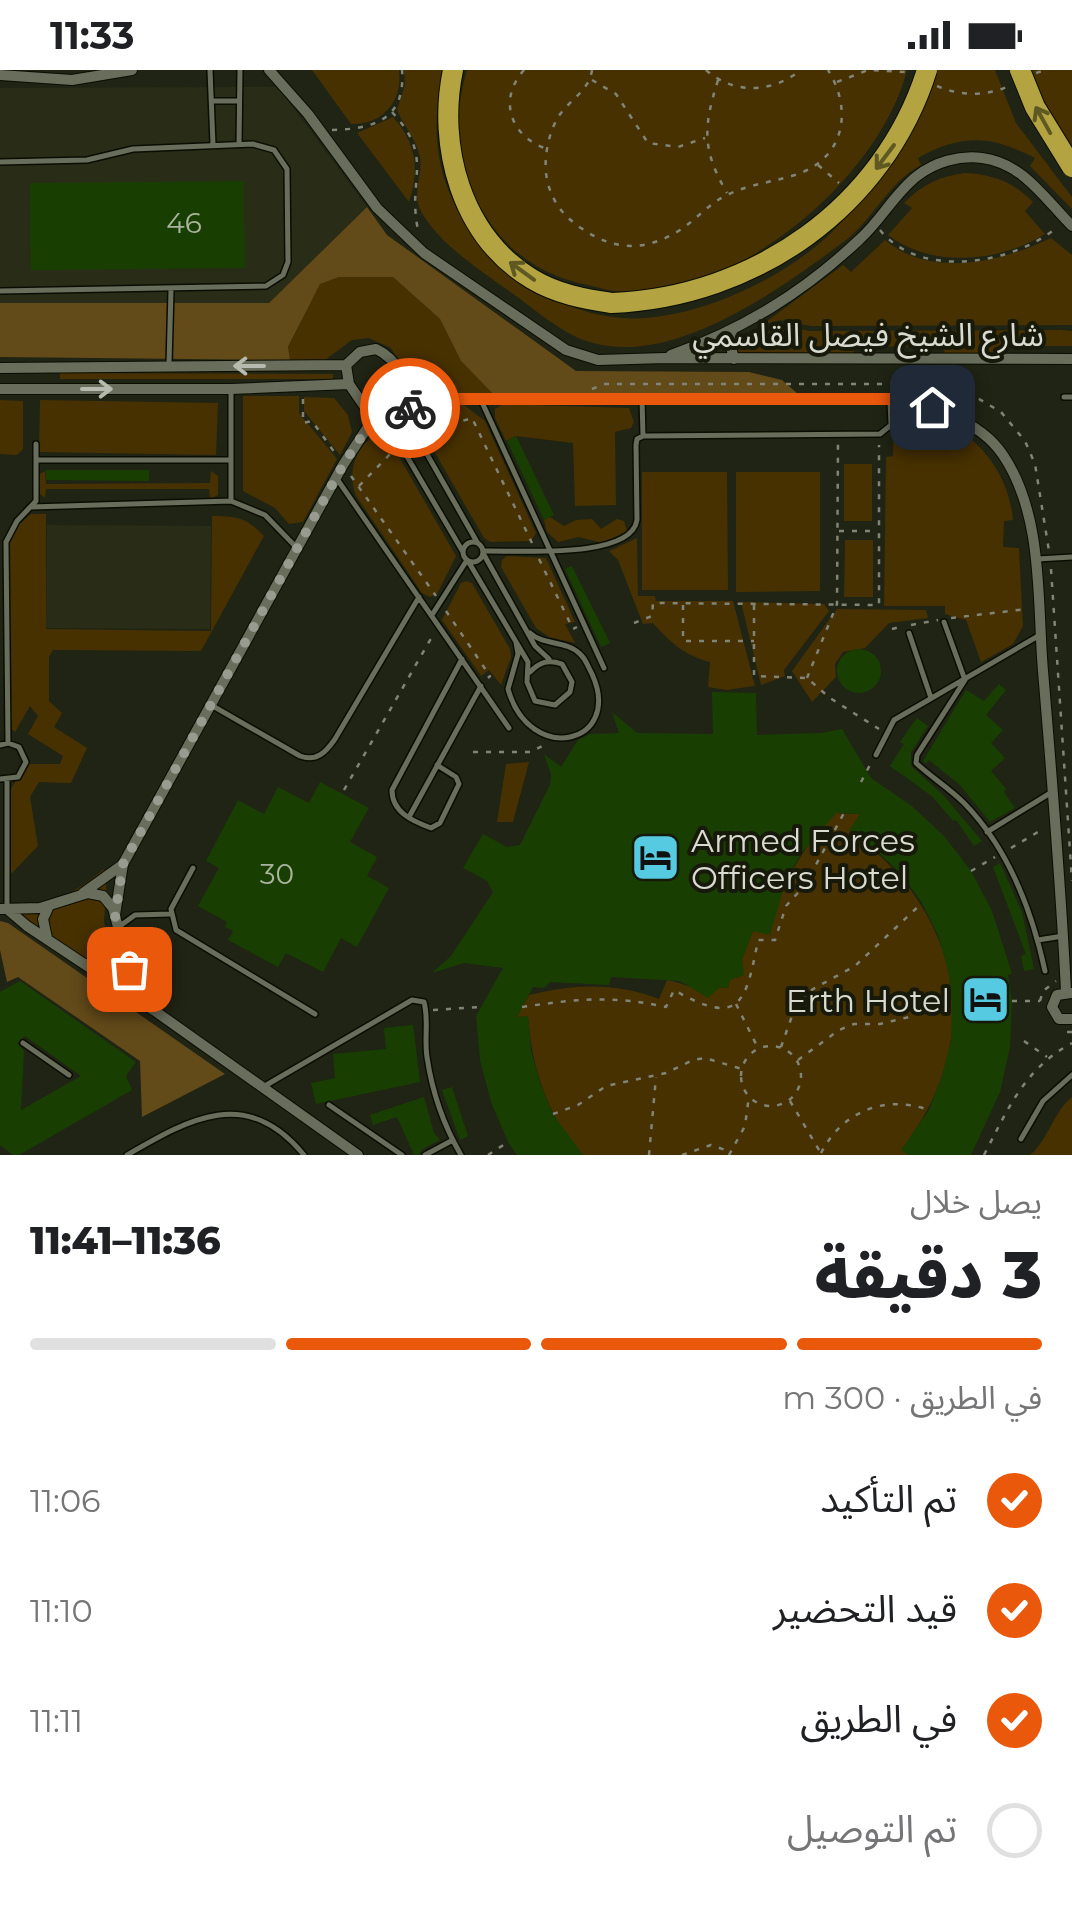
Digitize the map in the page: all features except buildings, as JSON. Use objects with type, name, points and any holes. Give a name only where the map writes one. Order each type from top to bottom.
[{"type":"highway","points":[[453,70],[448,113],[451,164],[483,231],[507,260],[531,278],[580,298],[612,302],[674,298],[716,285],[807,236],[861,188],[891,151],[930,77]]},
{"type":"highway","points":[[1026,72],[1035,107],[1072,167]]},
{"type":"street","points":[[0,75],[72,80],[132,70]]},
{"type":"street","name":"شارع الشيخ فيصل القاسمي","points":[[270,70],[377,208],[426,255],[566,350],[598,360],[1072,360]]},
{"type":"street","name":"شارع الشيخ فيصل القاسمي","points":[[664,358],[732,332],[814,278],[870,230],[917,176],[948,160],[982,158],[1014,169],[1069,223]]},
{"type":"street","points":[[732,332],[734,359]]},
{"type":"street","points":[[0,368],[346,365],[360,352],[376,349],[384,353],[404,380],[412,402]]},
{"type":"street","points":[[346,365],[349,384],[375,421]]},
{"type":"street","points":[[0,390],[349,384]]},
{"type":"street","points":[[115,916],[123,864],[343,465],[375,421],[398,418],[412,402],[890,399],[932,407],[966,423],[1004,455],[1024,496],[1034,560],[1069,993],[1053,1001],[1056,1016],[1072,1019]]},
{"type":"street","points":[[80,895],[123,864]]},
{"type":"street","points":[[4,909],[49,906],[80,895],[103,896],[113,908],[134,980],[155,1011]]},
{"type":"street","points":[[48,940],[43,919],[49,906]]},
{"type":"street","points":[[4,909],[358,1155]]},
{"type":"street","points":[[86,964],[102,961],[122,945]]},
{"type":"lane","points":[[210,70],[213,144]]},
{"type":"lane","points":[[239,144],[240,70]]},
{"type":"lane","points":[[212,102],[239,102]]},
{"type":"lane","points":[[0,162],[86,160],[134,148],[239,144],[268,146],[284,162],[288,176],[286,269],[278,280],[266,286],[0,291]]},
{"type":"lane","points":[[169,367],[171,289]]},
{"type":"lane","points":[[230,389],[231,501]]},
{"type":"lane","points":[[483,552],[590,550],[629,536],[636,530],[636,445],[643,436],[880,434],[891,424],[890,399]]},
{"type":"lane","points":[[481,400],[604,668]]},
{"type":"lane","points":[[642,400],[643,436]]},
{"type":"lane","points":[[375,421],[395,436],[528,662],[529,692],[535,701],[555,705],[570,692],[572,682],[562,664],[542,656],[411,426],[412,402]]},
{"type":"lane","points":[[8,744],[6,542],[16,521],[38,495],[36,444]]},
{"type":"lane","points":[[36,460],[231,460]]},
{"type":"lane","points":[[337,478],[462,659],[483,683],[509,728]]},
{"type":"lane","points":[[31,507],[231,501],[265,515],[297,548]]},
{"type":"lane","points":[[463,552],[468,543],[477,542]]},
{"type":"lane","points":[[468,561],[476,562],[483,552]]},
{"type":"lane","points":[[1034,560],[1072,557]]},
{"type":"lane","points":[[432,616],[468,561]]},
{"type":"lane","points":[[211,705],[300,756],[316,757],[335,739],[419,597]]},
{"type":"lane","points":[[944,622],[965,680]]},
{"type":"lane","points":[[516,642],[518,654],[508,683],[510,695],[535,732],[554,738],[576,736],[587,728],[599,704],[599,691],[577,652],[541,641],[530,633]]},
{"type":"lane","points":[[909,633],[931,698]]},
{"type":"lane","points":[[876,755],[894,720],[1040,635]]},
{"type":"lane","points":[[437,766],[459,782],[440,822],[427,828],[394,805],[394,784],[462,659]]},
{"type":"lane","points":[[530,672],[539,663],[552,661]]},
{"type":"lane","points":[[965,680],[915,760],[968,807],[987,832],[1032,916],[1045,971]]},
{"type":"lane","points":[[409,817],[483,683]]},
{"type":"lane","points":[[0,745],[19,748],[26,762],[22,773],[4,780],[4,909]]},
{"type":"lane","points":[[987,832],[1053,792]]},
{"type":"lane","points":[[192,868],[170,914],[180,934],[315,1014]]},
{"type":"lane","points":[[117,895],[122,905],[136,915]]},
{"type":"lane","points":[[118,928],[136,915],[170,914]]},
{"type":"lane","points":[[1038,940],[1063,936]]},
{"type":"lane","points":[[260,1088],[412,1000],[424,1002],[426,1055],[438,1104],[461,1155]]},
{"type":"lane","points":[[23,1043],[68,1075]]},
{"type":"lane","points":[[1021,1139],[1043,1101],[1072,1075]]},
{"type":"lane","points":[[329,1104],[402,1155]]},
{"type":"lane","points":[[127,1155],[188,1121],[222,1114],[268,1125],[304,1155]]},
{"type":"lane","points":[[424,1155],[453,1140]]},
{"type":"path","points":[[320,131],[369,126],[392,112],[402,86],[402,70]]},
{"type":"path","points":[[524,70],[514,81],[510,118],[520,135],[547,150]]},
{"type":"path","points":[[592,70],[590,79],[557,118],[547,150],[546,177],[568,220],[597,239],[636,248],[680,230],[727,194],[798,174],[817,164],[836,141],[844,115],[836,82],[828,70]]},
{"type":"path","points":[[706,70],[718,80],[762,90],[801,70]]},
{"type":"path","points":[[836,82],[868,70],[903,71]]},
{"type":"path","points":[[1026,72],[1046,70]]},
{"type":"path","points":[[930,77],[952,92],[1002,89]]},
{"type":"path","points":[[590,79],[616,94],[648,144],[678,146],[705,138]]},
{"type":"path","points":[[718,80],[705,138],[711,165],[727,194]]},
{"type":"path","points":[[392,112],[408,130],[418,154],[414,205],[426,255]]},
{"type":"path","points":[[817,164],[838,183]]},
{"type":"path","points":[[887,238],[923,257],[962,260],[1027,247],[1069,223]]},
{"type":"path","points":[[589,394],[604,384],[922,384],[969,393],[1001,412],[1025,441],[1035,464],[1050,558],[1072,882]]},
{"type":"path","points":[[303,387],[304,422],[312,422],[440,602],[490,676],[483,683]]},
{"type":"path","points":[[634,623],[652,616],[653,603],[878,605],[880,434]]},
{"type":"path","points":[[807,678],[838,604],[838,435]]},
{"type":"path","points":[[838,530],[878,532]]},
{"type":"path","points":[[683,603],[683,641],[754,640]]},
{"type":"path","points":[[754,604],[754,676],[807,678],[830,698],[887,734]]},
{"type":"path","points":[[892,628],[974,613],[1038,608]]},
{"type":"path","points":[[344,790],[438,625]]},
{"type":"path","points":[[472,752],[531,752],[554,738]]},
{"type":"path","points":[[861,782],[876,755]]},
{"type":"path","points":[[522,1007],[623,998],[666,1007],[674,990],[706,1008],[722,1008],[736,1002],[748,991],[758,940],[775,940],[786,906],[805,885],[844,814]]},
{"type":"path","points":[[970,871],[1056,822]]},
{"type":"path","points":[[781,1048],[802,1000],[813,989],[855,966],[922,903]]},
{"type":"path","points":[[1012,1001],[1053,1001]]},
{"type":"path","points":[[736,1002],[759,1048]]},
{"type":"path","points":[[797,1060],[854,1024],[880,1024],[926,1008],[952,1005]]},
{"type":"path","points":[[426,1011],[480,1007]]},
{"type":"path","points":[[1024,1041],[1048,1058]]},
{"type":"path","points":[[984,1155],[1010,1100],[1048,1058],[1072,1043]]},
{"type":"path","points":[[759,1048],[781,1048],[797,1060],[801,1074],[798,1088],[789,1100],[776,1106],[761,1104],[749,1096],[742,1084],[742,1069],[759,1048]]},
{"type":"path","points":[[553,1114],[587,1100],[606,1086],[656,1075],[705,1058],[742,1069]]},
{"type":"path","points":[[649,1155],[656,1075]]},
{"type":"path","points":[[682,1155],[711,1145],[730,1154],[745,1126],[749,1096]]},
{"type":"path","points":[[789,1100],[821,1154]]},
{"type":"path","points":[[821,1154],[831,1134],[847,1118],[868,1109],[910,1103],[928,1110]]},
{"type":"path","points":[[982,1135],[992,1139]]},
{"type":"path","points":[[488,1155],[508,1142]]},
{"type":"shaded area","points":[[312,70],[399,70],[398,92],[381,116],[351,124]]},
{"type":"shaded area","points":[[404,70],[444,70],[437,139],[445,181],[465,222],[493,259],[518,282],[599,315],[649,318],[708,305],[765,280],[815,247],[882,174],[908,135],[938,70],[995,70],[1016,123],[1072,197],[1072,209],[1030,166],[1035,158],[1004,145],[962,141],[918,158],[921,165],[900,181],[846,240],[792,279],[727,318],[659,343],[625,347],[593,343],[560,328],[485,274],[447,244],[427,221],[417,197],[420,157],[397,110],[405,85]]},
{"type":"shaded area","points":[[467,70],[907,70],[892,110],[868,151],[836,189],[799,223],[757,252],[714,274],[669,288],[626,292],[557,276],[516,252],[494,229],[475,198],[462,163],[459,108]]},
{"type":"shaded area","points":[[1031,70],[1072,70],[1072,146],[1044,101]]},
{"type":"shaded area","points":[[278,87],[367,207],[269,303],[0,303],[0,88]]},
{"type":"shaded area","points":[[393,117],[407,136],[414,157],[409,202],[357,133]]},
{"type":"shaded area","points":[[965,173],[993,177],[1018,189],[1033,202],[1025,211],[1045,234],[1008,251],[966,258],[925,253],[888,235],[912,208],[904,203],[917,191],[939,179]]},
{"type":"shaded area","points":[[367,207],[387,235],[576,371],[749,372],[782,380],[798,394],[492,393],[461,361],[440,319],[393,277],[339,277],[320,284],[288,347],[290,360],[0,357],[0,303],[269,303]]},
{"type":"shaded area","points":[[1051,238],[1072,255],[1072,325],[811,326],[780,320],[762,325],[843,265],[851,272],[885,240],[923,260],[966,263],[1010,254]]},
{"type":"shaded area","points":[[339,277],[393,277],[440,319],[461,361],[492,393],[426,394],[413,387],[391,348],[369,338],[352,340],[325,360],[290,360],[288,348],[319,284]]},
{"type":"shaded area","points":[[782,325],[809,331],[1062,330],[1072,331],[1072,346],[998,346],[997,355],[945,355],[944,347],[854,346],[854,356],[740,354],[735,348],[750,333],[756,341]]},
{"type":"shaded area","points":[[60,373],[333,374],[333,379],[60,379]]},
{"type":"shaded area","points":[[243,396],[299,396],[299,413],[337,459],[303,522],[289,524],[275,508],[243,491]]},
{"type":"shaded area","points":[[304,397],[334,398],[348,415],[352,432],[340,455],[304,411]]},
{"type":"shaded area","points":[[0,400],[23,401],[23,449],[17,455],[0,454]]},
{"type":"shaded area","points":[[40,400],[218,403],[216,455],[39,452]]},
{"type":"shaded area","points":[[503,404],[629,408],[634,422],[631,428],[615,432],[616,505],[575,506],[573,443],[516,436],[506,441],[495,418],[495,409]]},
{"type":"shaded area","points":[[427,405],[464,405],[485,421],[536,533],[531,541],[490,542],[484,538],[419,425],[421,409]]},
{"type":"shaded area","points":[[894,408],[916,411],[957,428],[989,458],[1009,498],[1013,520],[1004,521],[1003,547],[1019,548],[1023,626],[1013,644],[981,662],[966,620],[945,614],[945,606],[884,606],[886,457],[893,456]]},
{"type":"shaded area","points":[[379,434],[390,441],[456,556],[437,594],[430,597],[422,593],[353,487],[355,460],[364,445]]},
{"type":"shaded area","points":[[844,464],[872,464],[872,521],[844,521]]},
{"type":"shaded area","points":[[45,471],[46,484],[210,483],[211,471],[218,476],[218,495],[210,499],[209,489],[46,489],[45,498],[40,494],[40,474]]},
{"type":"shaded area","points":[[642,472],[727,472],[728,590],[642,590]]},
{"type":"shaded area","points":[[736,472],[820,472],[820,591],[736,592]]},
{"type":"shaded area","points":[[31,514],[46,514],[46,629],[211,631],[212,516],[241,519],[264,536],[201,651],[53,650],[49,657],[49,701],[62,713],[54,727],[87,748],[71,783],[39,782],[30,797],[38,846],[10,875],[8,793],[27,764],[60,764],[63,756],[28,734],[38,716],[30,706],[15,732],[8,726],[7,546],[10,532]]},
{"type":"shaded area","points":[[550,517],[564,526],[592,519],[601,529],[617,519],[624,521],[627,531],[603,543],[579,537],[558,542],[547,532],[544,520]]},
{"type":"shaded area","points":[[47,525],[211,526],[210,629],[46,628]]},
{"type":"shaded area","points":[[637,538],[638,596],[655,596],[656,601],[733,601],[755,686],[726,690],[708,687],[710,662],[678,647],[653,623],[643,624],[618,560],[609,551]]},
{"type":"shaded area","points":[[845,540],[873,540],[873,597],[844,597]]},
{"type":"shaded area","points":[[507,556],[546,558],[575,622],[565,624],[575,643],[549,637],[536,628],[501,567]]},
{"type":"shaded area","points":[[461,583],[472,583],[510,649],[501,685],[489,670],[481,676],[442,620]]},
{"type":"shaded area","points":[[741,602],[824,604],[829,611],[784,670],[785,676],[761,685]]},
{"type":"shaded area","points":[[837,609],[926,610],[928,618],[889,623],[865,648],[843,652],[835,664],[836,677],[812,702],[792,671]]},
{"type":"shaded area","points":[[529,762],[513,822],[497,822],[506,764]]},
{"type":"shaded area","points":[[836,813],[860,814],[850,831],[888,863],[917,899],[938,938],[950,978],[953,1021],[946,1063],[929,1107],[902,1149],[908,1155],[583,1155],[560,1125],[544,1091],[533,1055],[528,1017],[517,1017],[529,995],[594,986],[659,999],[667,980],[693,987],[728,988],[731,974],[736,978],[743,975],[742,959],[753,931],[770,934],[794,869]]},
{"type":"shaded area","points":[[107,870],[104,922],[112,957],[98,968],[18,915],[22,907],[65,895]]},
{"type":"shaded area","points":[[0,921],[225,1074],[142,1117],[140,1061],[18,977],[7,982],[0,950]]},
{"type":"shaded area","points":[[1072,1097],[1072,1155],[1030,1155],[1060,1110]]},
{"type":"way so far","points":[[129,969],[115,916],[123,864],[343,465],[373,419],[387,423],[410,408]]},
{"type":"place","name":"Armed Forces Officers Hotel","points":[[656,858]]},
{"type":"place","name":"Erth Hotel","points":[[985,1000]]},
{"type":"route","points":[[410,408],[412,399],[890,399],[932,407]]}]
